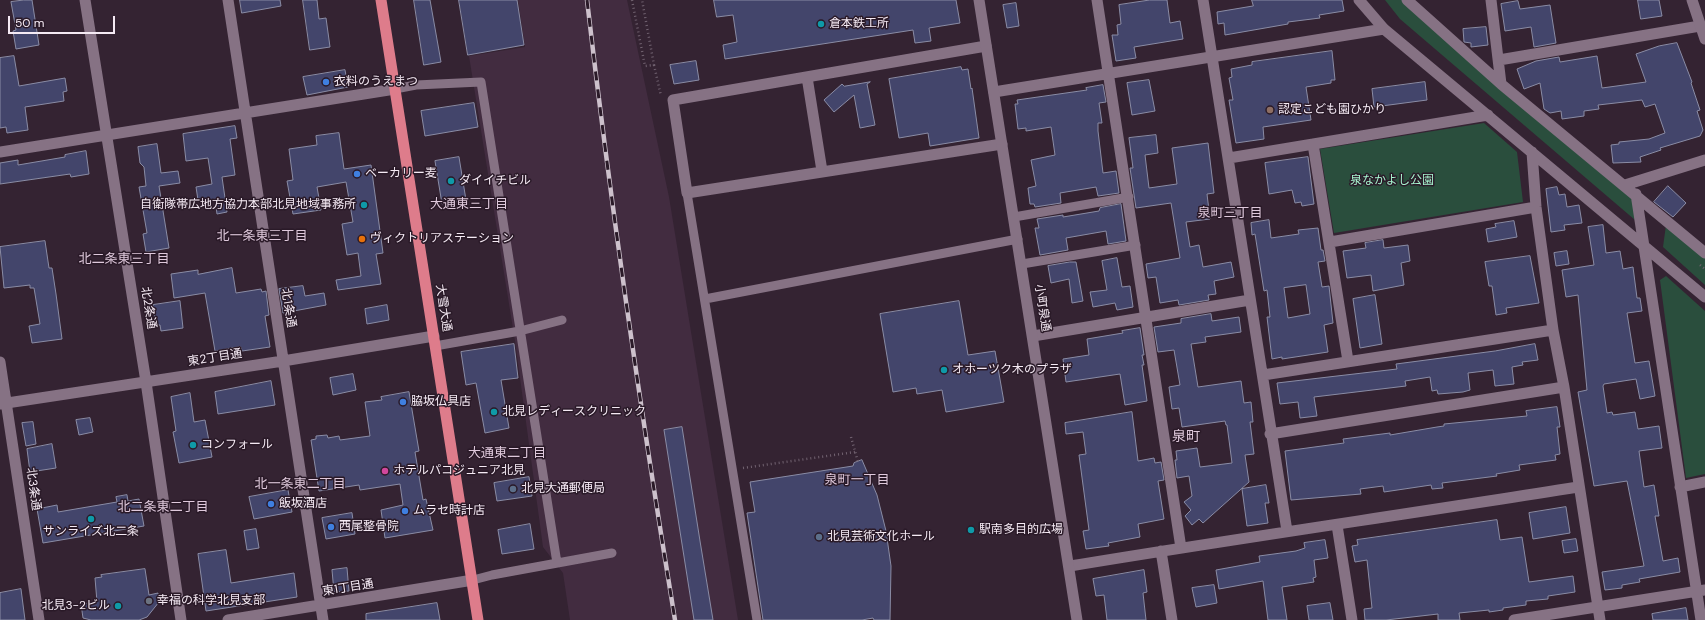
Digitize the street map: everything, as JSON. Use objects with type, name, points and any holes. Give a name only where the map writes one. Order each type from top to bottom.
[{"type":"highway","name":"大雪大通","points":[[381,0],[478,620]]},
{"type":"street","name":"北2条通","points":[[85,0],[146,382],[181,620]]},
{"type":"street","name":"北1条通","points":[[228,0],[324,620]]},
{"type":"street","name":"小町泉通","points":[[979,0],[1070,566],[1077,620]]},
{"type":"street","points":[[1097,0],[1110,72],[1181,548]]},
{"type":"street","points":[[1203,0],[1263,375],[1270,434],[1287,531]]},
{"type":"street","points":[[1359,0],[1384,29],[1705,297]]},
{"type":"street","points":[[1407,0],[1502,84],[1705,253]]},
{"type":"street","points":[[1491,0],[1502,84]]},
{"type":"street","points":[[1692,0],[1705,39]]},
{"type":"street","points":[[1500,60],[1700,26]]},
{"type":"street","points":[[994,92],[1110,72],[1384,29]]},
{"type":"street","points":[[986,46],[673,100],[687,193],[1002,144]]},
{"type":"street","points":[[807,77],[822,171]]},
{"type":"street","points":[[0,152],[395,89]]},
{"type":"street","points":[[1229,158],[1488,115]]},
{"type":"street","points":[[1313,144],[1348,361]]},
{"type":"street","points":[[1532,152],[1536,207],[1553,330],[1564,387],[1578,487],[1600,620]]},
{"type":"street","points":[[1625,185],[1705,160]]},
{"type":"street","points":[[1636,194],[1680,487],[1700,591],[1701,620]]},
{"type":"street","points":[[1330,242],[1536,207]]},
{"type":"street","points":[[1033,336],[1250,300]]},
{"type":"street","points":[[1263,375],[1553,330]]},
{"type":"street","name":"東2丁目通","points":[[3,403],[283,361],[434,341]]},
{"type":"street","name":"北3条通","points":[[0,362],[3,403],[39,620]]},
{"type":"street","points":[[1270,434],[1564,387]]},
{"type":"street","points":[[1680,487],[1705,482]]},
{"type":"street","points":[[1070,566],[1287,531],[1337,525],[1578,487]]},
{"type":"street","points":[[1337,525],[1352,620]]},
{"type":"street","points":[[1160,551],[1172,620]]},
{"type":"street","name":"東1丁目通","points":[[228,620],[321,606],[472,580]]},
{"type":"street","points":[[1514,620],[1700,591]]},
{"type":"lane","points":[[395,89],[416,85],[481,82],[557,563]]},
{"type":"lane","points":[[687,193],[757,620]]},
{"type":"lane","points":[[1014,217],[1128,197]]},
{"type":"lane","points":[[705,299],[1018,239]]},
{"type":"lane","points":[[1022,264],[1136,244]]},
{"type":"lane","points":[[434,341],[520,331],[562,320]]},
{"type":"lane","points":[[472,580],[612,553]]},
{"type":"path","points":[[632,0],[645,66],[654,65]]},
{"type":"path","points":[[642,0],[662,101],[673,100]]},
{"type":"path","points":[[851,437],[858,462]]},
{"type":"path","points":[[733,469],[855,452]]},
{"type":"shaded area","points":[[518,0],[627,0],[669,197],[738,620],[570,620],[563,573],[543,547],[515,341],[469,56],[525,47]]},
{"type":"green space","points":[[1385,0],[1403,0],[1632,196],[1635,220],[1400,19]]},
{"type":"green space","name":"泉なかよし公園","points":[[1484,123],[1517,152],[1523,202],[1334,233],[1320,149]]},
{"type":"green space","points":[[1666,225],[1705,258],[1705,285],[1663,247]]},
{"type":"green space","points":[[1666,276],[1705,311],[1705,474],[1686,478],[1660,280]]},
{"type":"building","points":[[32,0],[39,45],[16,49],[13,31],[16,30],[11,2]]},
{"type":"building","points":[[240,0],[280,0],[281,6],[242,13]]},
{"type":"building","points":[[303,0],[317,0],[319,19],[326,18],[330,47],[310,50]]},
{"type":"building","points":[[414,0],[430,0],[441,62],[424,65]]},
{"type":"building","points":[[459,0],[517,0],[524,45],[468,55]]},
{"type":"building","name":"倉本鉄工所","points":[[714,0],[956,0],[960,23],[929,28],[931,41],[915,43],[913,30],[725,59],[723,45],[737,42],[733,15],[717,17]]},
{"type":"building","points":[[1150,0],[1167,0],[1170,23],[1180,21],[1183,39],[1134,47],[1136,58],[1116,61],[1112,35],[1118,35],[1117,25],[1121,24],[1119,5]]},
{"type":"building","points":[[1252,0],[1342,0],[1344,11],[1319,15],[1320,18],[1288,22],[1288,24],[1225,35],[1224,23],[1218,24],[1217,12],[1253,6]]},
{"type":"building","points":[[1638,0],[1659,0],[1662,16],[1641,19]]},
{"type":"building","points":[[1518,1],[1520,9],[1550,5],[1556,43],[1534,47],[1531,27],[1505,31],[1501,4]]},
{"type":"building","points":[[1016,3],[1019,26],[1007,28],[1003,5]]},
{"type":"building","points":[[1486,27],[1488,45],[1471,47],[1471,43],[1464,42],[1463,29]]},
{"type":"building","points":[[1677,43],[1692,82],[1691,83],[1700,110],[1697,111],[1703,130],[1700,136],[1660,148],[1661,150],[1640,157],[1641,162],[1613,163],[1611,145],[1619,144],[1619,142],[1649,139],[1665,133],[1655,104],[1645,107],[1642,100],[1598,105],[1599,109],[1584,111],[1584,116],[1562,119],[1561,111],[1550,113],[1544,109],[1540,83],[1524,89],[1517,69],[1536,61],[1559,57],[1560,62],[1597,56],[1602,88],[1646,82],[1636,54],[1659,46]]},
{"type":"building","points":[[1332,51],[1335,80],[1331,80],[1331,83],[1306,87],[1311,120],[1263,127],[1264,139],[1236,143],[1229,100],[1233,100],[1229,78],[1232,77],[1231,69],[1252,65],[1252,62]]},
{"type":"building","points":[[14,56],[19,86],[65,78],[67,91],[63,92],[64,101],[25,107],[28,130],[7,133],[6,127],[0,128],[0,58]]},
{"type":"building","points":[[696,61],[699,80],[674,84],[670,65]]},
{"type":"building","points":[[961,67],[962,70],[968,69],[979,138],[930,146],[928,133],[899,138],[889,79]]},
{"type":"building","name":"衣料のうえまつ","points":[[345,70],[348,87],[307,95],[303,77]]},
{"type":"building","points":[[1149,80],[1155,111],[1132,115],[1127,83]]},
{"type":"building","points":[[870,82],[867,84],[875,125],[860,128],[854,95],[834,112],[824,100],[842,84],[844,86]]},
{"type":"building","points":[[1425,82],[1427,100],[1374,107],[1372,89]]},
{"type":"building","points":[[1103,85],[1106,102],[1099,103],[1102,123],[1098,123],[1098,131],[1103,173],[1116,171],[1119,193],[1098,196],[1096,187],[1060,193],[1061,203],[1035,207],[1034,204],[1030,204],[1028,188],[1036,186],[1031,160],[1055,155],[1051,127],[1026,131],[1026,128],[1018,129],[1015,104],[1018,104],[1017,100],[1087,90],[1086,88]]},
{"type":"building","points":[[474,103],[478,127],[425,136],[421,111]]},
{"type":"building","points":[[235,126],[237,138],[230,139],[235,175],[222,177],[227,212],[217,214],[215,199],[210,200],[209,198],[198,200],[196,187],[212,184],[208,158],[186,161],[183,134]]},
{"type":"building","points":[[339,133],[344,169],[371,165],[383,253],[376,254],[381,284],[338,290],[336,280],[361,276],[358,253],[347,255],[342,224],[353,222],[346,182],[317,187],[321,210],[293,214],[287,181],[293,180],[289,149],[317,145],[316,136]]},
{"type":"building","points":[[1156,135],[1158,153],[1145,155],[1149,188],[1177,184],[1172,148],[1208,143],[1214,193],[1207,194],[1210,219],[1186,222],[1190,247],[1199,245],[1203,267],[1231,262],[1234,277],[1214,281],[1216,294],[1208,295],[1209,300],[1179,305],[1178,300],[1160,303],[1156,277],[1148,278],[1146,264],[1180,258],[1171,203],[1136,208],[1130,168],[1133,168],[1129,138]]},
{"type":"building","points":[[157,144],[161,173],[178,171],[180,183],[159,186],[169,248],[146,252],[143,234],[147,233],[139,187],[146,186],[144,167],[140,163],[138,147]]},
{"type":"building","points":[[86,151],[89,174],[71,177],[70,174],[0,184],[0,163],[18,160],[18,165],[65,157],[65,155]]},
{"type":"building","name":"ダイイチビル","points":[[459,157],[466,200],[442,204],[435,161]]},
{"type":"building","points":[[1308,157],[1314,204],[1302,206],[1301,202],[1295,203],[1292,190],[1269,194],[1265,163]]},
{"type":"building","points":[[1668,186],[1686,203],[1673,217],[1654,202]]},
{"type":"building","points":[[1557,187],[1559,195],[1565,194],[1567,207],[1579,205],[1582,223],[1564,225],[1565,230],[1551,232],[1546,189]]},
{"type":"building","points":[[1121,204],[1126,241],[1108,244],[1106,231],[1066,238],[1068,250],[1040,255],[1035,228],[1039,228],[1037,219],[1063,215],[1063,217],[1099,211],[1100,208]]},
{"type":"building","points":[[1269,220],[1271,238],[1299,234],[1298,230],[1318,228],[1321,250],[1323,250],[1325,261],[1318,262],[1322,287],[1329,286],[1333,323],[1324,325],[1328,352],[1282,359],[1282,357],[1272,359],[1267,317],[1270,317],[1267,290],[1264,291],[1255,234],[1252,235],[1251,223]],"holes":[[[1306,285],[1310,314],[1288,318],[1284,288]]]},
{"type":"building","points":[[1514,221],[1517,237],[1488,242],[1486,229],[1496,227],[1495,224]]},
{"type":"building","points":[[1603,225],[1606,253],[1620,251],[1623,269],[1633,267],[1637,298],[1640,298],[1642,311],[1627,313],[1635,363],[1649,361],[1655,396],[1640,399],[1636,379],[1604,384],[1603,386],[1607,413],[1612,412],[1613,415],[1635,412],[1638,429],[1659,426],[1662,448],[1639,451],[1644,487],[1654,485],[1659,516],[1655,516],[1663,561],[1678,558],[1680,572],[1639,579],[1640,582],[1622,585],[1622,588],[1605,590],[1602,572],[1644,566],[1627,481],[1594,486],[1578,392],[1587,390],[1578,295],[1566,297],[1562,270],[1594,265],[1588,227]]},
{"type":"building","points":[[1383,240],[1384,248],[1408,245],[1410,261],[1401,263],[1404,285],[1373,291],[1371,275],[1347,278],[1343,251],[1366,248],[1365,243]]},
{"type":"building","points":[[45,241],[49,268],[52,268],[62,339],[32,343],[29,326],[40,324],[34,288],[30,288],[30,285],[4,288],[0,247]]},
{"type":"building","points":[[1567,251],[1569,264],[1556,266],[1554,253]]},
{"type":"building","points":[[1530,256],[1539,303],[1506,308],[1507,313],[1496,315],[1492,286],[1489,286],[1485,262]]},
{"type":"building","points":[[1117,258],[1122,287],[1130,286],[1133,307],[1117,310],[1115,303],[1093,307],[1090,292],[1107,290],[1102,261]]},
{"type":"building","points":[[1076,262],[1083,301],[1072,303],[1069,279],[1051,283],[1048,266]]},
{"type":"building","points":[[232,268],[236,293],[261,289],[262,292],[266,291],[269,315],[265,316],[270,347],[242,351],[241,347],[238,347],[215,351],[205,293],[174,298],[171,274],[198,270],[198,274]]},
{"type":"building","points":[[303,286],[305,296],[324,293],[326,305],[283,313],[279,289]]},
{"type":"building","points":[[1375,295],[1382,344],[1360,348],[1353,299]]},
{"type":"building","points":[[180,301],[183,328],[161,331],[160,325],[156,325],[153,305]]},
{"type":"building","name":"オホーツク木のプラザ","points":[[959,301],[968,355],[995,351],[1004,402],[946,412],[942,390],[917,394],[916,388],[893,392],[880,314]]},
{"type":"building","points":[[387,305],[389,320],[367,324],[365,309]]},
{"type":"building","points":[[1211,314],[1212,321],[1239,317],[1241,332],[1205,337],[1206,342],[1191,344],[1198,387],[1241,381],[1244,403],[1251,402],[1253,422],[1250,422],[1254,454],[1245,455],[1249,482],[1203,523],[1199,519],[1192,525],[1185,516],[1191,510],[1184,502],[1192,496],[1189,476],[1177,478],[1175,460],[1177,460],[1176,451],[1197,448],[1200,467],[1232,463],[1227,425],[1225,421],[1182,427],[1179,408],[1172,409],[1169,387],[1180,385],[1174,350],[1158,352],[1154,327],[1181,323],[1181,319]]},
{"type":"building","points":[[1140,328],[1144,355],[1142,355],[1144,365],[1142,365],[1147,401],[1125,405],[1120,374],[1066,382],[1063,359],[1089,355],[1087,339],[1123,333],[1122,331]]},
{"type":"building","points":[[514,344],[518,378],[501,380],[509,428],[485,433],[476,383],[466,385],[461,352]]},
{"type":"building","points":[[1535,344],[1538,360],[1522,362],[1523,365],[1512,367],[1514,384],[1495,386],[1493,370],[1468,373],[1470,390],[1463,392],[1438,394],[1437,390],[1432,391],[1430,377],[1405,381],[1406,386],[1314,397],[1317,416],[1300,418],[1298,402],[1280,404],[1277,383],[1397,369],[1396,364],[1495,351]]},
{"type":"building","points":[[353,374],[356,390],[333,395],[330,378]]},
{"type":"building","points":[[271,381],[275,405],[218,414],[215,392]]},
{"type":"building","points":[[409,392],[419,451],[415,452],[423,500],[426,499],[433,530],[385,538],[381,510],[403,505],[400,484],[360,490],[359,485],[319,491],[311,440],[316,439],[316,436],[327,435],[328,438],[339,436],[340,440],[370,436],[365,402],[382,400],[381,397]]},
{"type":"building","name":"コンフォール","points":[[190,393],[194,422],[205,420],[212,457],[179,463],[173,432],[176,431],[171,397]]},
{"type":"building","points":[[1557,407],[1560,427],[1557,427],[1560,454],[1555,455],[1556,460],[1519,465],[1520,470],[1496,474],[1497,476],[1442,483],[1443,488],[1432,489],[1431,485],[1384,492],[1383,486],[1360,489],[1361,494],[1291,500],[1285,451],[1344,443],[1343,439],[1390,433],[1390,435],[1444,426],[1444,424],[1527,416],[1526,411]]},
{"type":"building","points":[[1132,412],[1138,461],[1154,458],[1155,463],[1161,462],[1164,480],[1158,481],[1164,519],[1138,524],[1140,537],[1108,543],[1109,546],[1086,549],[1083,531],[1089,530],[1079,455],[1086,454],[1083,432],[1066,434],[1065,423]]},
{"type":"building","points":[[90,418],[93,432],[79,435],[76,420]]},
{"type":"building","points":[[33,422],[36,444],[26,446],[22,423]]},
{"type":"building","points":[[682,427],[713,620],[694,620],[664,430]]},
{"type":"building","points":[[52,444],[56,468],[30,472],[27,449]]},
{"type":"building","name":"北見芸術文化ホール","points":[[862,460],[877,495],[886,531],[891,566],[890,620],[874,620],[873,618],[862,620],[763,620],[747,513],[755,512],[750,482],[853,466],[854,463]]},
{"type":"building","name":"北見大通郵便局","points":[[529,477],[532,496],[497,501],[494,483]]},
{"type":"building","points":[[1266,485],[1269,503],[1265,503],[1268,523],[1247,526],[1242,489]]},
{"type":"building","name":"飯坂酒店","points":[[288,490],[292,512],[254,519],[249,497]]},
{"type":"building","name":"サンライズ北二条","points":[[127,495],[128,501],[139,499],[144,526],[43,543],[37,509],[57,505],[58,512],[117,502],[116,497]]},
{"type":"building","points":[[1566,507],[1570,533],[1533,539],[1529,513]]},
{"type":"building","points":[[352,513],[355,534],[326,539],[322,518]]},
{"type":"building","points":[[1497,520],[1500,540],[1522,537],[1529,582],[1573,576],[1575,592],[1548,596],[1548,599],[1526,601],[1526,605],[1503,608],[1503,610],[1459,613],[1460,620],[1438,620],[1438,614],[1386,620],[1365,620],[1364,609],[1372,608],[1367,560],[1355,562],[1352,546],[1358,545],[1357,540]]},
{"type":"building","points":[[530,524],[534,549],[502,554],[498,530]]},
{"type":"building","points":[[256,529],[259,548],[247,550],[244,531]]},
{"type":"building","points":[[1576,539],[1578,551],[1564,553],[1562,541]]},
{"type":"building","points":[[1325,540],[1328,558],[1314,560],[1316,577],[1313,578],[1314,582],[1282,587],[1287,620],[1268,620],[1263,581],[1219,589],[1216,570],[1260,562],[1259,556],[1296,551],[1305,548],[1304,543]]},
{"type":"building","points":[[226,550],[231,583],[294,573],[297,597],[206,611],[198,554]]},
{"type":"building","points":[[347,568],[349,591],[334,592],[332,570]]},
{"type":"building","points":[[145,569],[149,595],[158,593],[159,602],[147,617],[139,620],[91,620],[83,618],[81,604],[97,602],[95,578],[102,577],[101,575]]},
{"type":"building","points":[[1144,570],[1147,592],[1143,593],[1146,620],[1107,620],[1104,595],[1096,596],[1093,579]]},
{"type":"building","points":[[1214,585],[1217,603],[1196,607],[1192,588]]},
{"type":"building","points":[[21,589],[25,620],[0,620],[0,593]]},
{"type":"building","points":[[437,603],[440,620],[366,620],[366,614]]},
{"type":"building","points":[[1330,603],[1333,620],[1309,620],[1307,606]]},
{"type":"building","points":[[1686,608],[1688,620],[1653,620],[1652,614]]},
{"type":"railway","points":[[587,0],[627,310],[675,620]]},
{"type":"place","name":"倉本鉄工所","points":[[821,24]]},
{"type":"place","name":"衣料のうえまつ","points":[[326,82]]},
{"type":"place","name":"認定こども園ひかり","points":[[1270,110]]},
{"type":"place","name":"ベーカリー麦","points":[[357,174]]},
{"type":"place","name":"ダイイチビル","points":[[451,181]]},
{"type":"place","name":"自衛隊帯広地方協力本部北見地域事務所","points":[[364,205]]},
{"type":"place","name":"ヴィクトリアステーション","points":[[362,239]]},
{"type":"place","name":"オホーツク木のプラザ","points":[[944,370]]},
{"type":"place","name":"脇坂仏具店","points":[[403,402]]},
{"type":"place","name":"北見レディースクリニック","points":[[494,412]]},
{"type":"place","name":"コンフォール","points":[[193,445]]},
{"type":"place","name":"ホテルパコジュニア北見","points":[[385,471]]},
{"type":"place","name":"北見大通郵便局","points":[[513,489]]},
{"type":"place","name":"飯坂酒店","points":[[271,504]]},
{"type":"place","name":"ムラセ時計店","points":[[405,511]]},
{"type":"place","name":"サンライズ北二条","points":[[91,519]]},
{"type":"place","name":"西尾整骨院","points":[[331,527]]},
{"type":"place","name":"駅南多目的広場","points":[[971,530]]},
{"type":"place","name":"北見芸術文化ホール","points":[[819,537]]},
{"type":"place","name":"幸福の科学北見支部","points":[[149,601]]},
{"type":"place","name":"北見3-2ビル","points":[[118,606]]},
{"type":"district","name":"大通東三丁目","points":[[469,205]]},
{"type":"district","name":"泉町三丁目","points":[[1230,214]]},
{"type":"district","name":"北一条東三丁目","points":[[262,237]]},
{"type":"district","name":"北二条東三丁目","points":[[124,260]]},
{"type":"district","name":"泉町","points":[[1186,437]]},
{"type":"district","name":"大通東二丁目","points":[[507,454]]},
{"type":"district","name":"泉町一丁目","points":[[857,481]]},
{"type":"district","name":"北一条東二丁目","points":[[300,485]]},
{"type":"district","name":"北二条東二丁目","points":[[163,508]]}]
